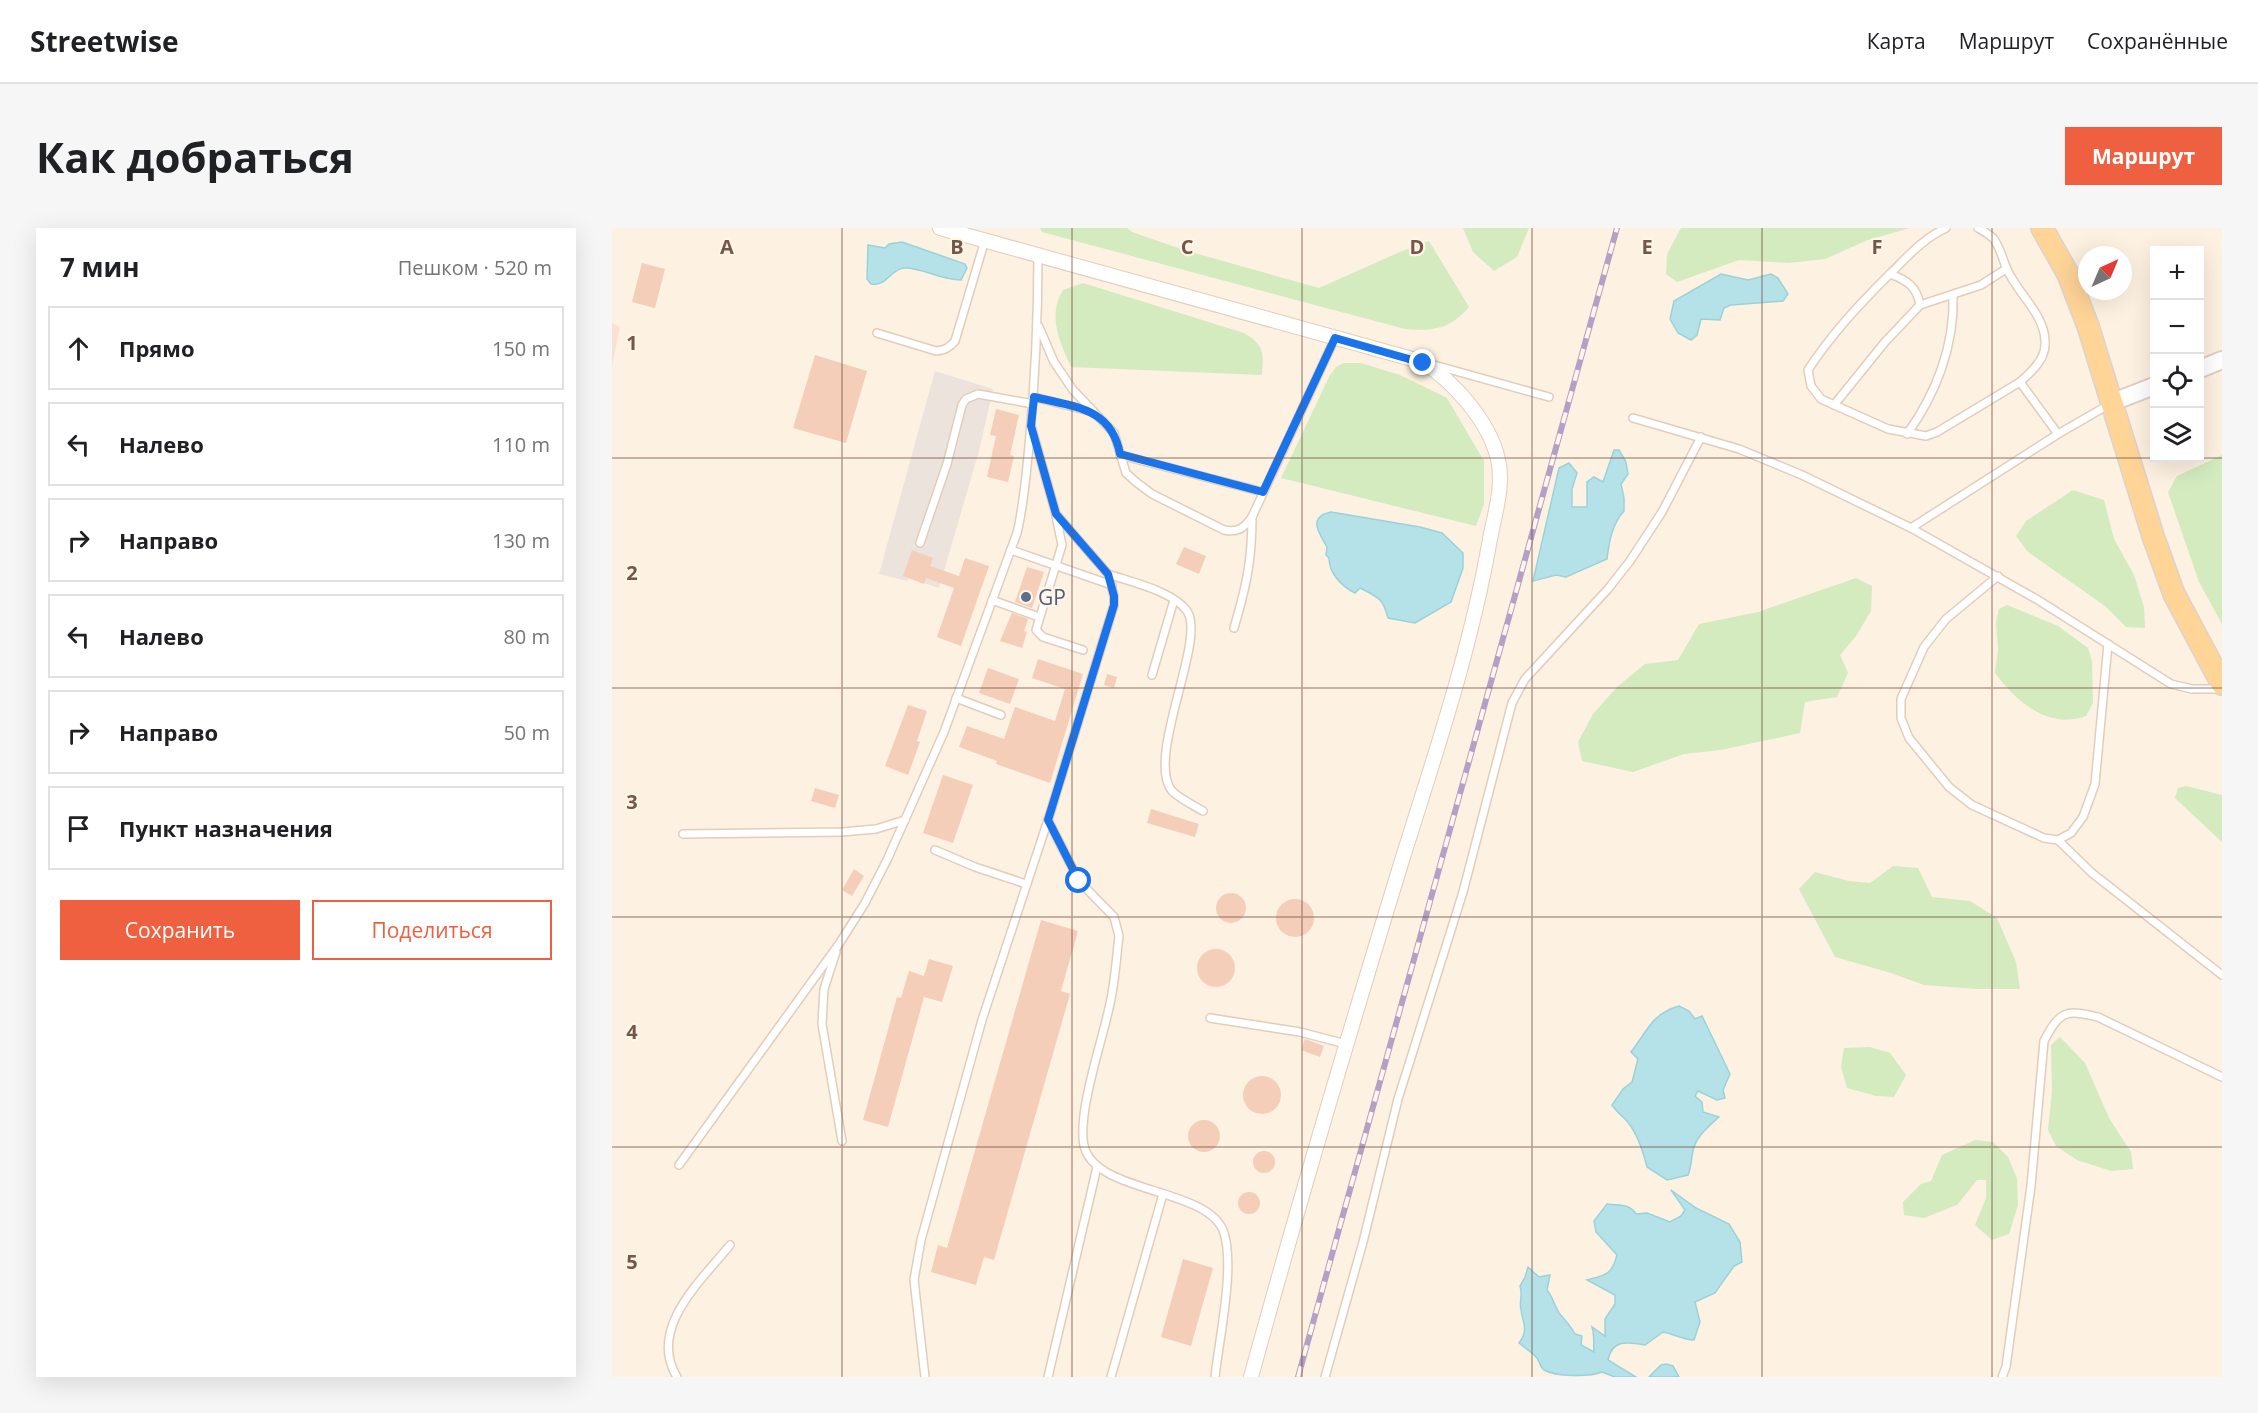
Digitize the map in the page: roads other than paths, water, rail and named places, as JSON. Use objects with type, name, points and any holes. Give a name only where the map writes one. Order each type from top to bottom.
[{"type":"main road","points":[[2042,228],[2068,274],[2088,326],[2152,536],[2174,594],[2222,684]]},
{"type":"street","points":[[939,228],[1423,363],[1443,375],[1461,395],[1486,429],[1498,458],[1500,485],[1483,580],[1459,679],[1302,1190],[1251,1377]]},
{"type":"street","points":[[2204,367],[2222,360]]},
{"type":"street","points":[[2113,402],[2150,388]]},
{"type":"lane","points":[[1946,228],[1925,240],[1845,320],[1808,370],[1811,386],[1821,399],[1888,429],[1926,436],[1937,432],[2020,382],[2031,371],[2041,357],[2045,346],[2044,332],[2006,269],[1999,248],[1993,239],[1978,228]]},
{"type":"lane","points":[[877,333],[936,351],[950,347],[955,341],[985,240]]},
{"type":"lane","points":[[679,1165],[839,944],[865,903],[905,820],[956,698],[1011,550],[1022,513],[1034,400],[1038,325],[1038,254]]},
{"type":"lane","points":[[1834,405],[1885,342],[1920,305],[1981,285],[2006,269]]},
{"type":"lane","points":[[1890,274],[1906,279],[1918,296],[1920,305]]},
{"type":"lane","points":[[1907,434],[1922,412],[1940,373],[1952,331],[1953,295]]},
{"type":"lane","points":[[1038,325],[1054,362],[1073,390],[1114,433],[1126,472],[1152,494],[1224,530],[1233,532],[1241,530],[1252,517],[1335,338]]},
{"type":"lane","points":[[1423,363],[1549,397]]},
{"type":"lane","points":[[2020,382],[2058,434]]},
{"type":"lane","points":[[920,543],[947,464],[962,405],[966,399],[978,394],[1034,400],[1093,412]]},
{"type":"lane","points":[[1911,528],[2058,434],[2113,402]]},
{"type":"lane","points":[[1633,418],[1739,448],[1791,471],[1911,528],[1998,576],[2171,684],[2192,690],[2222,689]]},
{"type":"lane","points":[[1031,426],[1056,514],[1062,545],[1036,626],[1038,634],[1083,650]]},
{"type":"lane","points":[[1325,1377],[1363,1242],[1398,1099],[1463,892],[1512,703],[1524,679],[1608,590],[1630,561],[1662,512],[1701,437]]},
{"type":"lane","points":[[1120,454],[1263,492]]},
{"type":"lane","points":[[925,1377],[916,1311],[914,1280],[916,1260],[982,1020],[1048,820],[1114,605],[1113,585],[1108,574],[1056,514]]},
{"type":"lane","points":[[1234,628],[1248,579],[1252,552],[1252,517]]},
{"type":"lane","points":[[1011,550],[1113,585]]},
{"type":"lane","points":[[1108,574],[1152,589],[1174,600],[1188,612],[1191,628],[1169,737],[1165,769],[1166,778],[1172,790],[1203,811]]},
{"type":"lane","points":[[1998,576],[1946,619],[1924,647],[1901,699],[1901,718],[1909,738],[1949,787],[1972,805],[2044,838],[2058,840],[2092,873],[2222,975]]},
{"type":"lane","points":[[992,600],[1039,617]]},
{"type":"lane","points":[[1152,675],[1174,600]]},
{"type":"lane","points":[[2058,840],[2071,833],[2084,817],[2095,784],[2108,644]]},
{"type":"lane","points":[[956,698],[1001,715]]},
{"type":"lane","points":[[683,834],[876,830],[905,820]]},
{"type":"lane","points":[[1048,820],[1079,881],[1118,924],[1119,936],[1110,1004],[1083,1118],[1084,1147],[1097,1167],[1211,1214],[1219,1222],[1228,1261],[1215,1377]]},
{"type":"lane","points":[[934,850],[1026,884]]},
{"type":"lane","points":[[839,944],[824,989],[822,1024],[842,1141]]},
{"type":"lane","points":[[2002,1377],[2006,1367],[2031,1186],[2044,1041],[2053,1023],[2064,1014],[2081,1013],[2098,1017],[2222,1077]]},
{"type":"lane","points":[[1210,1018],[1300,1032],[1346,1044]]},
{"type":"lane","points":[[1048,1377],[1097,1167]]},
{"type":"lane","points":[[1111,1377],[1163,1194]]},
{"type":"lane","points":[[677,1377],[669,1358],[668,1343],[673,1321],[682,1304],[730,1245]]},
{"type":"water","points":[[902,242],[965,264],[967,268],[961,280],[904,268],[899,269],[881,283],[871,284],[867,279],[868,245],[885,248],[889,244]]},
{"type":"water","points":[[1721,274],[1748,280],[1771,274],[1778,278],[1788,294],[1783,301],[1731,305],[1724,308],[1720,320],[1701,319],[1697,335],[1691,340],[1678,333],[1670,319],[1674,301]]},
{"type":"water","points":[[1614,450],[1619,450],[1626,462],[1628,474],[1621,484],[1624,511],[1614,527],[1607,559],[1566,577],[1556,575],[1533,581],[1559,468],[1569,463],[1577,473],[1572,489],[1572,507],[1587,507],[1587,482],[1594,477],[1603,482]]},
{"type":"water","points":[[1331,512],[1420,527],[1442,533],[1463,553],[1463,568],[1451,602],[1415,623],[1388,618],[1382,602],[1375,596],[1360,588],[1355,593],[1345,587],[1331,569],[1329,558],[1326,555],[1327,547],[1317,526],[1319,518]]},
{"type":"water","points":[[1679,1006],[1689,1011],[1695,1019],[1702,1016],[1730,1074],[1723,1090],[1725,1098],[1717,1100],[1698,1091],[1695,1096],[1702,1102],[1703,1112],[1719,1117],[1698,1138],[1688,1175],[1667,1180],[1647,1167],[1633,1129],[1612,1105],[1623,1089],[1632,1082],[1638,1059],[1631,1052],[1650,1024],[1670,1009]]},
{"type":"water","points":[[1671,1190],[1696,1208],[1729,1224],[1740,1242],[1742,1262],[1734,1266],[1715,1293],[1695,1302],[1700,1322],[1694,1340],[1663,1332],[1645,1345],[1627,1343],[1617,1345],[1610,1353],[1608,1360],[1636,1377],[1615,1377],[1602,1372],[1590,1375],[1564,1375],[1544,1370],[1537,1358],[1519,1343],[1525,1330],[1520,1286],[1528,1267],[1539,1277],[1550,1275],[1547,1290],[1559,1313],[1575,1334],[1582,1336],[1581,1345],[1594,1352],[1592,1327],[1605,1336],[1605,1319],[1615,1304],[1615,1295],[1587,1280],[1607,1273],[1613,1267],[1617,1255],[1596,1232],[1594,1221],[1607,1204],[1627,1207],[1636,1214],[1647,1213],[1670,1222],[1681,1216],[1685,1210]]},
{"type":"water","points":[[1661,1365],[1673,1366],[1679,1377],[1649,1377]]},
{"type":"railway","points":[[1298,1377],[1617,228]]},
{"type":"place","name":"GP","points":[[1026,597]]}]
